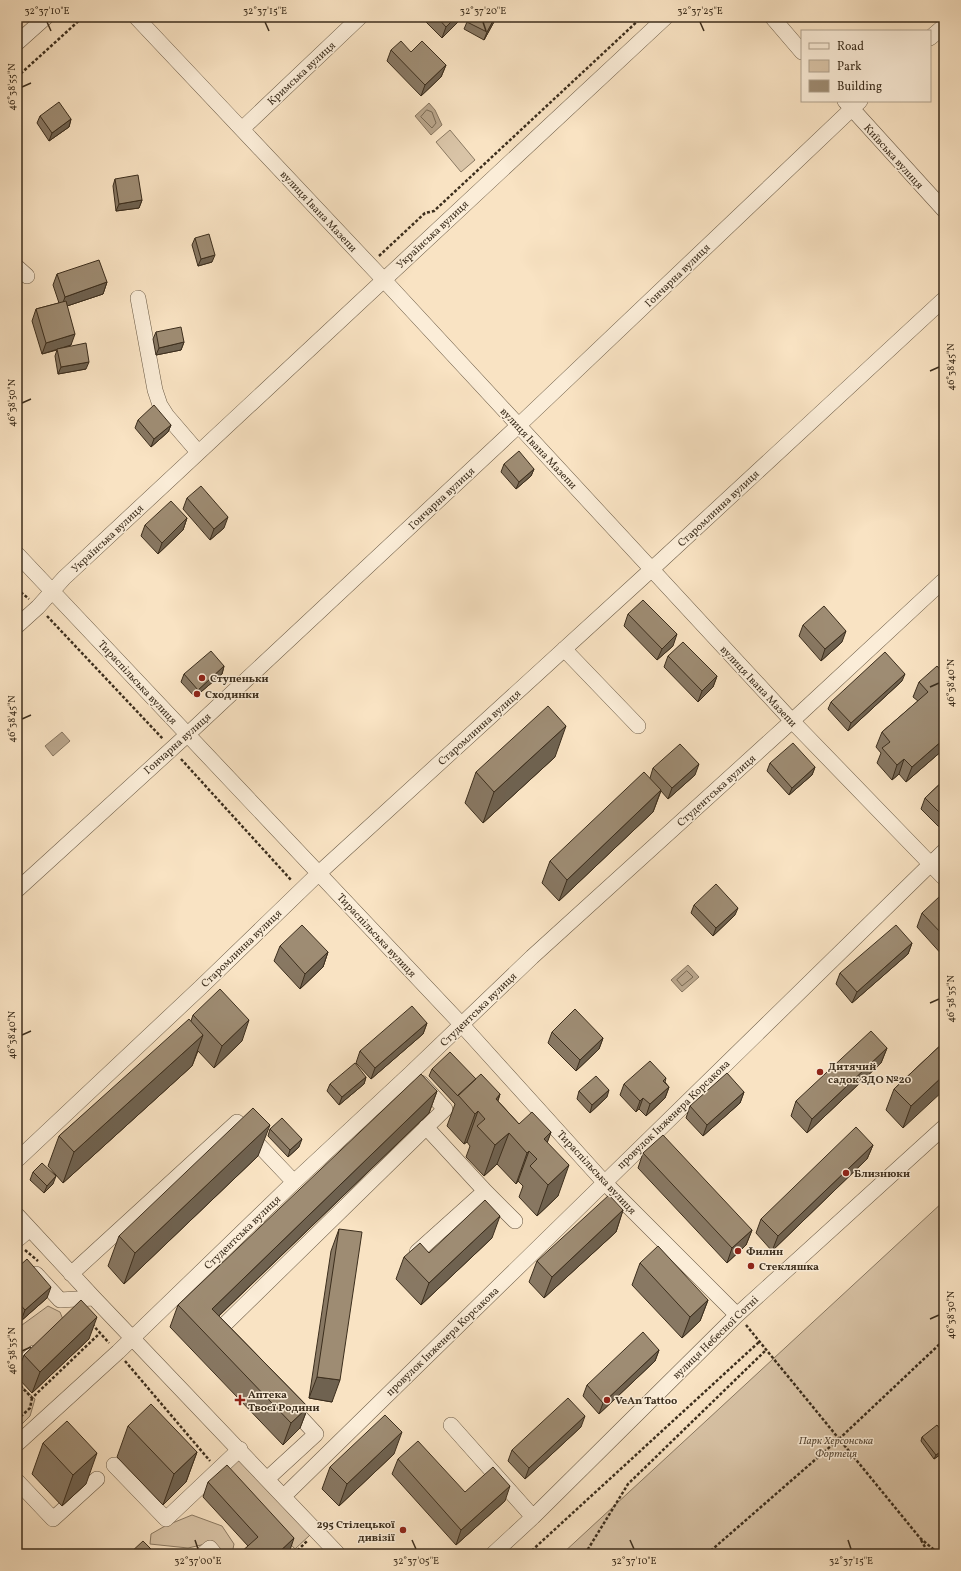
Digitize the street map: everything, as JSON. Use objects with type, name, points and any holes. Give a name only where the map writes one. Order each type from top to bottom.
[{"type":"street","points":[[17,43],[46,17]]},
{"type":"street","name":"вулиця Івана Мазепи","points":[[136,17],[383,279],[792,721],[944,878]]},
{"type":"street","name":"Кримська вулиця","points":[[242,129],[360,17]]},
{"type":"street","name":"Українська вулиця","points":[[17,626],[198,452],[666,17]]},
{"type":"street","points":[[772,17],[801,51]]},
{"type":"street","points":[[931,37],[944,26]]},
{"type":"street","name":"Київська вулиця","points":[[852,104],[944,210]]},
{"type":"street","name":"Гончарна вулиця","points":[[17,890],[187,735],[518,426],[852,104]]},
{"type":"street","points":[[138,298],[155,390],[160,405],[166,416],[198,452]]},
{"type":"street","name":"Старомлинна вулиця","points":[[17,1160],[201,987],[319,872],[652,569],[944,299]]},
{"type":"street","name":"Тираспільська вулиця","points":[[17,554],[462,1024],[604,1182],[737,1315]]},
{"type":"street","name":"Студентська вулиця","points":[[17,1444],[133,1338],[294,1182],[538,952],[792,721],[944,580]]},
{"type":"street","points":[[564,649],[638,726]]},
{"type":"street","name":"провулок Інженера Корсакова","points":[[284,1496],[930,863],[944,851]]},
{"type":"street","points":[[235,1348],[219,1330],[446,1109],[411,1073]]},
{"type":"street","points":[[71,1274],[237,1122],[294,1182]]},
{"type":"street","points":[[426,1128],[515,1221]]},
{"type":"street","name":"вулиця Небесної Сотні","points":[[493,1554],[533,1517],[737,1315],[944,1128]]},
{"type":"street","points":[[417,1252],[485,1191]]},
{"type":"street","points":[[17,1215],[71,1274],[240,1449],[336,1553]]},
{"type":"street","points":[[17,1240],[30,1229]]},
{"type":"street","points":[[30,1268],[60,1300],[94,1298]]},
{"type":"street","points":[[79,1311],[94,1298]]},
{"type":"street","points":[[17,1369],[45,1343]]},
{"type":"street","points":[[267,1479],[316,1434],[278,1393]]},
{"type":"street","points":[[451,1425],[533,1517]]},
{"type":"street","points":[[114,1465],[166,1520],[240,1449]]},
{"type":"street","points":[[17,1481],[53,1519],[97,1479]]},
{"type":"path","points":[[17,77],[83,17]]},
{"type":"path","points":[[369,264],[425,213],[434,211],[642,17]]},
{"type":"path","points":[[17,589],[18,593],[38,607],[171,748],[300,891]]},
{"type":"path","points":[[737,1315],[920,1538],[929,1554]]},
{"type":"path","points":[[17,1420],[30,1408],[32,1398],[100,1333]]},
{"type":"path","points":[[707,1554],[839,1439],[944,1340]]},
{"type":"path","points":[[528,1554],[759,1342]]},
{"type":"path","points":[[586,1554],[628,1484],[766,1350]]},
{"type":"path","points":[[118,1352],[218,1470]]},
{"type":"path","points":[[17,1382],[32,1398]]},
{"type":"path","points":[[283,1543],[294,1554],[317,1532]]},
{"type":"path","points":[[920,1538],[939,1554]]},
{"type":"green space","points":[[450,130],[475,160],[461,172],[436,142]]},
{"type":"green space","name":"Парк Херсонська Фортеця","points":[[944,1201],[944,1554],[562,1554]]},
{"type":"green space","points":[[48,1306],[60,1312],[64,1322],[17,1364],[17,1320],[22,1325]]},
{"type":"green space","points":[[17,1382],[35,1399],[30,1416],[17,1429]]},
{"type":"green space","points":[[237,1457],[310,1535],[295,1549],[222,1471]]},
{"type":"green space","points":[[192,1515],[222,1526],[234,1544],[232,1554],[208,1554],[210,1543],[188,1548],[150,1544],[151,1534],[165,1526]]},
{"type":"water","points":[[429,103],[435,110],[442,125],[431,135],[415,116]]},
{"type":"water","points":[[62,732],[70,741],[53,756],[45,746]]},
{"type":"water","points":[[688,965],[699,977],[682,992],[671,980]]},
{"type":"building","points":[[437,17],[456,17],[446,27]]},
{"type":"building","points":[[470,17],[495,17],[487,32],[467,22]]},
{"type":"building","points":[[401,41],[411,52],[422,41],[446,65],[425,85],[391,50]]},
{"type":"building","points":[[59,102],[71,119],[52,133],[40,116]]},
{"type":"building","points":[[138,175],[142,200],[119,204],[115,179]]},
{"type":"building","points":[[209,234],[215,255],[201,259],[195,238]]},
{"type":"building","points":[[99,260],[107,282],[65,297],[57,274]]},
{"type":"building","points":[[66,301],[75,334],[46,343],[36,309]]},
{"type":"building","points":[[181,327],[184,342],[159,348],[156,332]]},
{"type":"building","points":[[86,343],[89,362],[61,367],[57,349]]},
{"type":"building","points":[[154,405],[171,425],[154,439],[138,420]]},
{"type":"building","points":[[519,451],[534,469],[519,482],[504,464]]},
{"type":"building","points":[[201,486],[228,517],[214,529],[187,498]]},
{"type":"building","points":[[171,501],[187,518],[162,543],[145,525]]},
{"type":"building","points":[[643,600],[677,634],[662,649],[628,614]]},
{"type":"building","points":[[824,606],[846,631],[825,649],[803,625]]},
{"type":"building","points":[[683,642],[717,676],[702,691],[668,656]]},
{"type":"building","name":"Ступеньки","points":[[211,651],[224,666],[198,690],[184,674]]},
{"type":"building","points":[[885,652],[905,674],[851,723],[831,702]]},
{"type":"building","points":[[937,666],[944,674],[944,739],[912,767],[904,759],[897,765],[882,748],[890,742],[882,732],[928,692],[919,682]]},
{"type":"building","points":[[548,706],[566,726],[494,792],[476,772]]},
{"type":"building","points":[[793,743],[815,767],[792,788],[770,763]]},
{"type":"building","points":[[680,744],[699,764],[672,788],[653,768]]},
{"type":"building","points":[[644,772],[661,790],[567,880],[550,861]]},
{"type":"building","points":[[944,780],[944,817],[925,798]]},
{"type":"building","points":[[716,884],[738,908],[716,928],[694,905]]},
{"type":"building","points":[[940,896],[944,899],[944,936],[922,913]]},
{"type":"building","points":[[302,925],[328,952],[305,974],[280,946]]},
{"type":"building","points":[[896,925],[912,943],[857,992],[840,973]]},
{"type":"building","points":[[220,989],[249,1020],[222,1046],[193,1015]]},
{"type":"building","points":[[412,1006],[427,1023],[375,1068],[360,1051]]},
{"type":"building","points":[[575,1009],[603,1038],[580,1060],[552,1032]]},
{"type":"building","points":[[189,1019],[203,1035],[74,1152],[59,1136]]},
{"type":"building","points":[[871,1031],[887,1048],[812,1119],[796,1101]]},
{"type":"building","points":[[944,1042],[944,1075],[911,1106],[894,1089]]},
{"type":"building","points":[[450,1052],[476,1079],[458,1096],[432,1069]]},
{"type":"building","points":[[650,1061],[666,1078],[663,1081],[669,1087],[650,1104],[643,1098],[640,1101],[624,1084]]},
{"type":"building","points":[[355,1063],[366,1077],[342,1097],[330,1084]]},
{"type":"building","points":[[727,1073],[744,1092],[707,1125],[690,1106]]},
{"type":"building","points":[[421,1074],[437,1091],[212,1309],[308,1407],[291,1423],[178,1305]]},
{"type":"building","points":[[481,1074],[500,1094],[496,1099],[519,1124],[532,1112],[551,1132],[544,1139],[569,1165],[548,1185],[530,1166],[537,1159],[529,1151],[527,1153],[509,1133],[495,1145],[477,1126],[485,1119],[478,1111],[475,1114],[458,1095]]},
{"type":"building","points":[[596,1076],[609,1090],[592,1105],[579,1091]]},
{"type":"building","points":[[253,1108],[270,1125],[135,1253],[119,1236]]},
{"type":"building","points":[[282,1118],[302,1139],[290,1150],[270,1129]]},
{"type":"building","points":[[856,1127],[873,1145],[778,1236],[761,1219]]},
{"type":"building","points":[[663,1135],[752,1230],[732,1248],[643,1153]]},
{"type":"building","points":[[42,1163],[56,1176],[47,1186],[33,1172]]},
{"type":"building","points":[[609,1195],[623,1210],[552,1277],[537,1261]]},
{"type":"building","points":[[485,1200],[500,1216],[429,1283],[404,1257],[420,1243],[429,1253]]},
{"type":"building","points":[[339,1229],[362,1232],[340,1380],[317,1377]]},
{"type":"building","points":[[658,1246],[708,1300],[690,1317],[640,1263]]},
{"type":"building","points":[[27,1259],[51,1287],[25,1310],[17,1301],[17,1268]]},
{"type":"building","points":[[81,1300],[97,1317],[40,1372],[24,1355]]},
{"type":"building","points":[[643,1332],[659,1350],[603,1403],[587,1385]]},
{"type":"building","points":[[568,1398],[585,1416],[529,1468],[512,1450]]},
{"type":"building","points":[[151,1404],[197,1452],[174,1474],[128,1426]]},
{"type":"building","points":[[385,1415],[402,1432],[347,1484],[330,1467]]},
{"type":"building","points":[[67,1421],[97,1453],[73,1475],[43,1443]]},
{"type":"building","points":[[937,1425],[944,1434],[944,1449],[936,1455],[922,1437]]},
{"type":"building","points":[[418,1441],[465,1492],[493,1467],[510,1486],[461,1530],[398,1459]]},
{"type":"building","points":[[227,1465],[294,1538],[277,1554],[240,1553],[258,1537],[208,1482]]},
{"type":"building","points":[[143,1541],[156,1554],[129,1554]]},
{"type":"place","name":"Ступеньки","points":[[202,678]]},
{"type":"place","name":"Сходинки","points":[[197,694]]},
{"type":"place","name":"Дитячий садок ЗДО №20","points":[[820,1072]]},
{"type":"place","name":"Близнюки","points":[[846,1173]]},
{"type":"place","name":"Филин","points":[[738,1251]]},
{"type":"place","name":"Стекляшка","points":[[751,1266]]},
{"type":"place","name":"Аптека Твоєї Родини","points":[[240,1400]]},
{"type":"place","name":"VeAn Tattoo","points":[[607,1400]]},
{"type":"place","name":"295 Стілецької дивізії","points":[[403,1530]]}]
